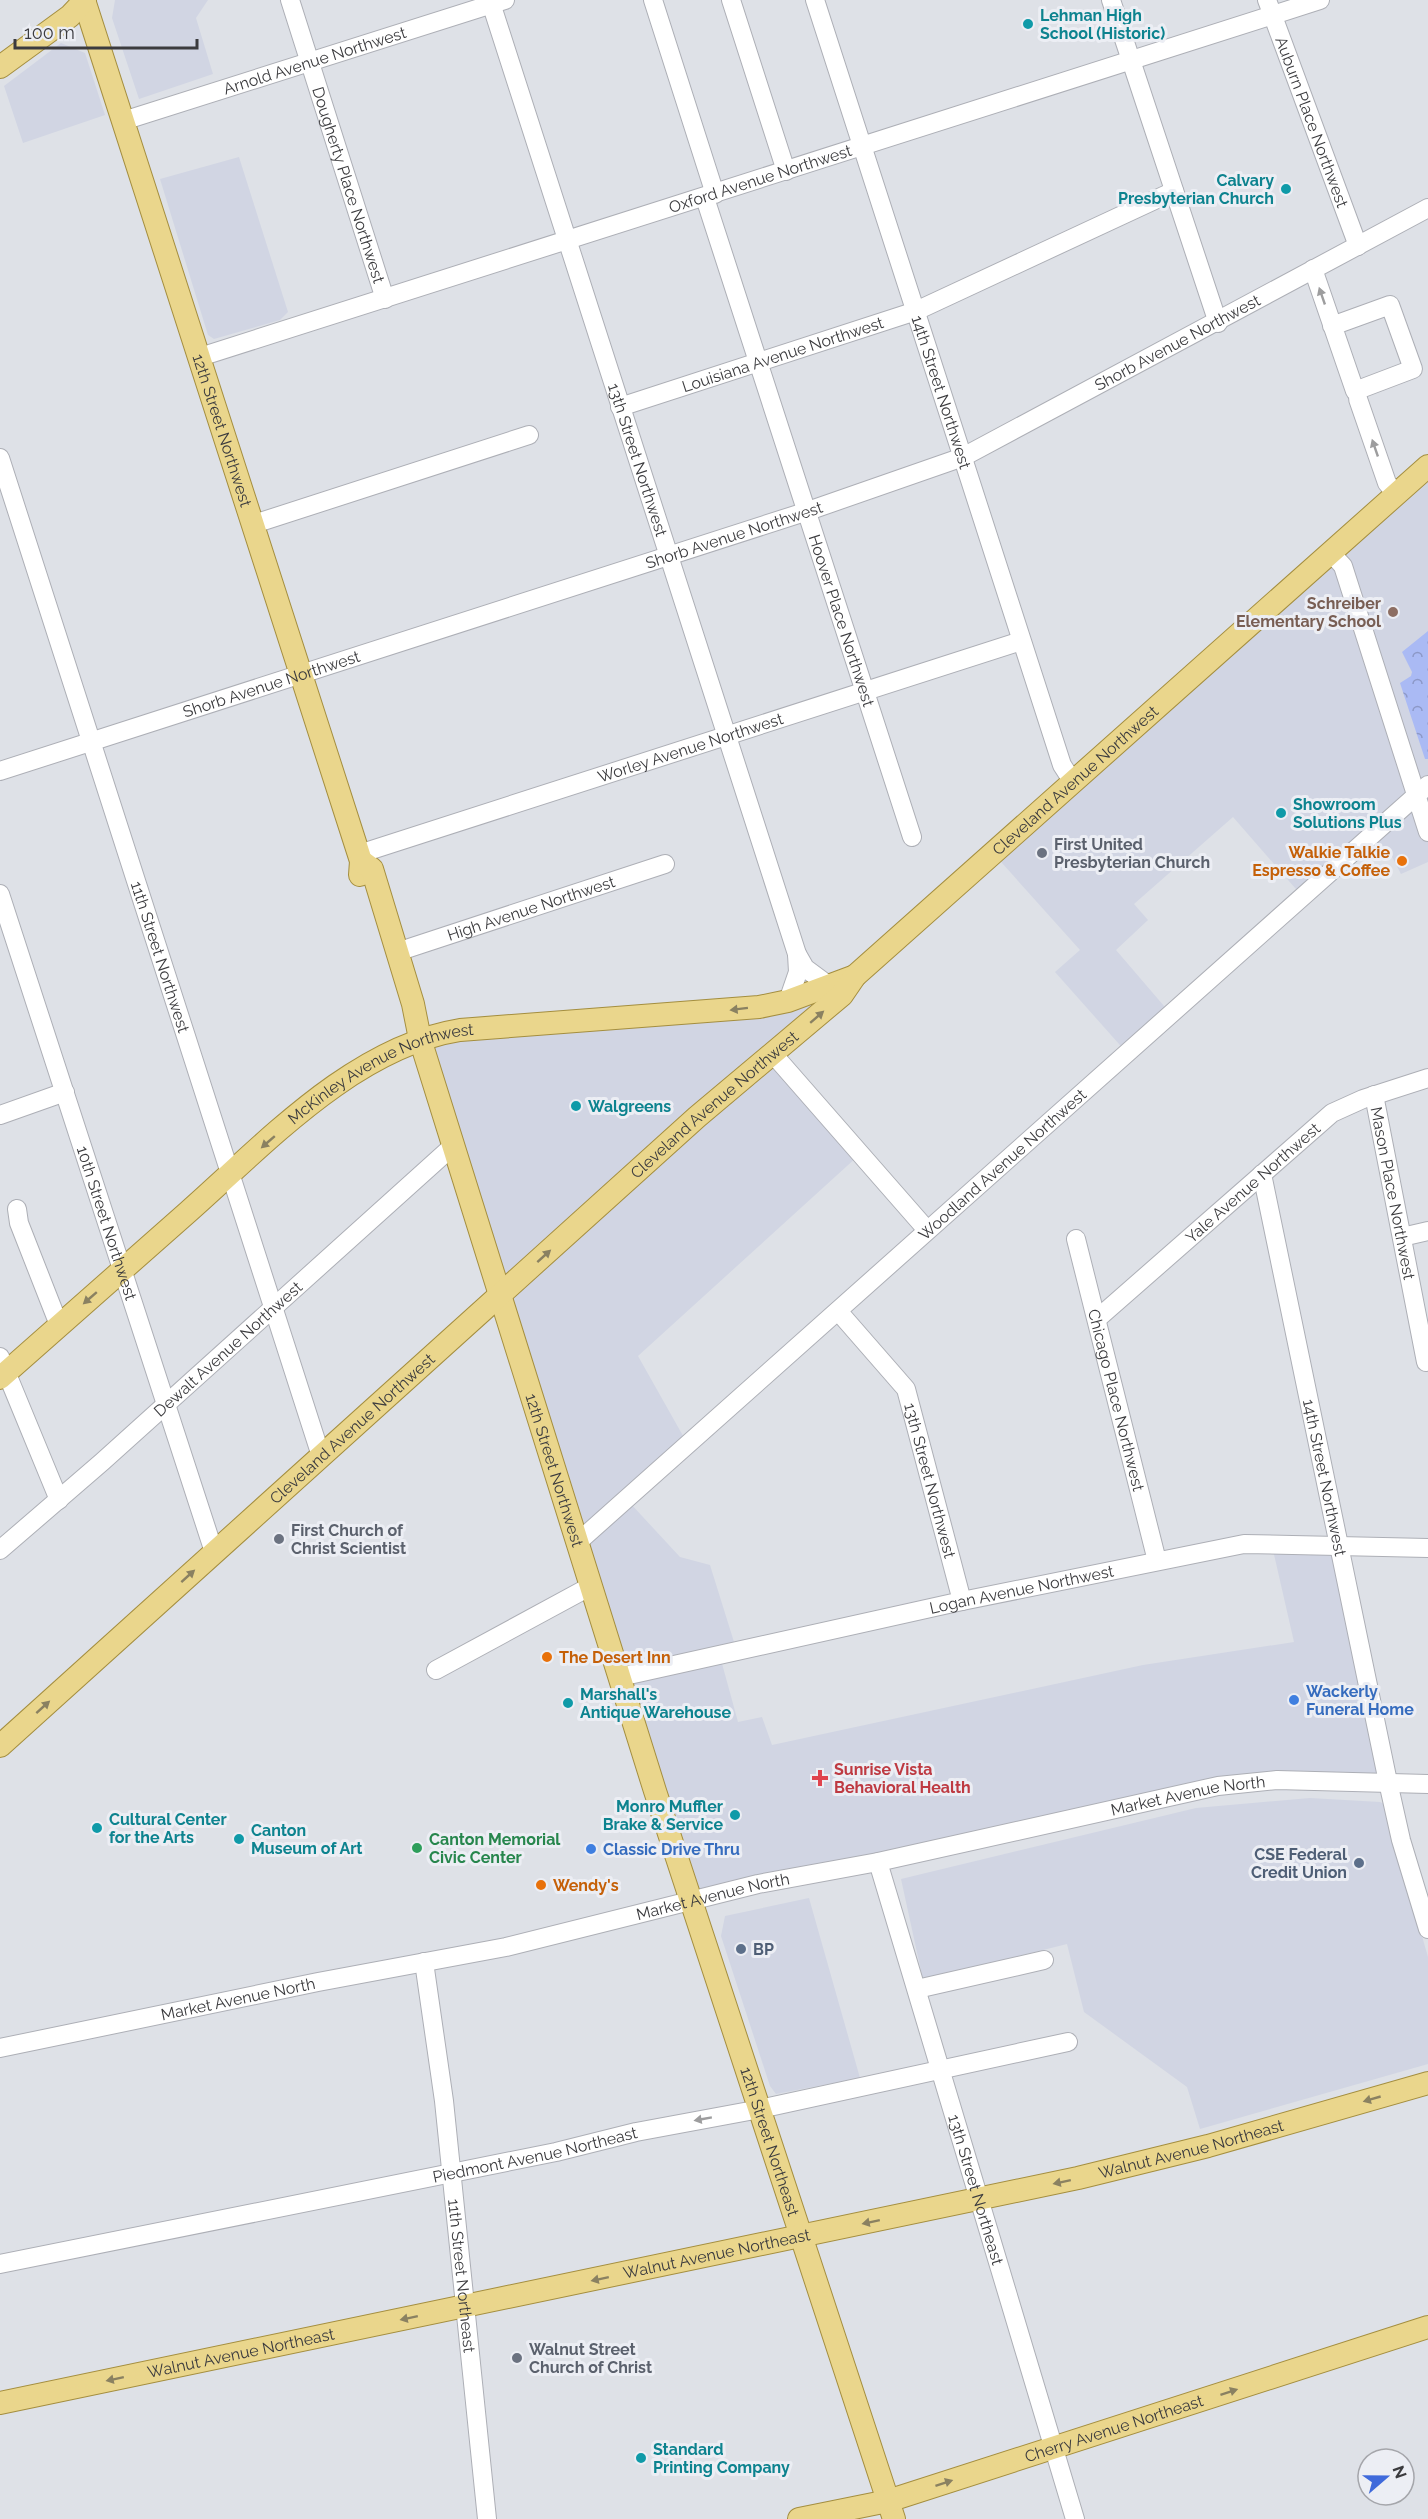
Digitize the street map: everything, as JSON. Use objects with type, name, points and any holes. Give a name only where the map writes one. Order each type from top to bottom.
[{"type":"main road","points":[[0,67],[70,16],[85,0]]},
{"type":"main road","name":"12th Street Northwest","points":[[85,0],[360,857],[360,873],[400,1008],[420,1039]]},
{"type":"main road","name":"Cleveland Avenue Northwest","points":[[0,1746],[697,1117],[842,995],[855,976],[1428,466]]},
{"type":"main road","name":"12th Street Northwest","points":[[360,857],[372,869],[420,1039],[690,1900]]},
{"type":"main road","name":"McKinley Avenue Northwest","points":[[2,1369],[124,1270],[230,1175],[342,1080],[376,1058],[420,1039],[460,1030],[732,1010],[788,1001],[855,976]]},
{"type":"main road","name":"12th Street Northeast","points":[[690,1900],[891,2510]]},
{"type":"main road","name":"Walnut Avenue Northeast","points":[[0,2403],[980,2199],[1208,2146],[1428,2083]]},
{"type":"main road","name":"Cherry Avenue Northeast","points":[[799,2519],[891,2510],[1053,2448],[1428,2328]]},
{"type":"street","name":"Dougherty Place Northwest","points":[[290,0],[385,299]]},
{"type":"street","name":"Hoover Place Northwest","points":[[652,0],[758,362],[912,837]]},
{"type":"street","points":[[731,0],[786,171]]},
{"type":"street","name":"14th Street Northwest","points":[[815,0],[1021,641],[1062,765],[1073,782]]},
{"type":"street","points":[[1111,0],[1218,323]]},
{"type":"street","name":"Oxford Avenue Northwest","points":[[200,357],[1131,61],[1270,7],[1320,0]]},
{"type":"street","name":"Arnold Avenue Northwest","points":[[123,121],[496,1]]},
{"type":"street","name":"13th Street Northwest","points":[[496,1],[567,241],[797,954],[805,968],[828,985]]},
{"type":"street","name":"Auburn Place Northwest","points":[[1270,7],[1358,246]]},
{"type":"street","name":"Louisiana Avenue Northwest","points":[[620,407],[916,311],[1174,191]]},
{"type":"street","name":"Shorb Avenue Northwest","points":[[0,771],[301,672],[808,511],[963,458],[1218,323],[1428,208]]},
{"type":"street","points":[[1313,269],[1387,483],[1396,494]]},
{"type":"street","points":[[1332,326],[1390,305],[1413,369],[1357,395]]},
{"type":"street","points":[[254,524],[529,435]]},
{"type":"street","name":"11th Street Northwest","points":[[0,458],[321,1456]]},
{"type":"street","points":[[1331,553],[1343,566],[1422,790],[1428,832]]},
{"type":"street","name":"Worley Avenue Northwest","points":[[360,857],[1021,641]]},
{"type":"street","name":"Woodland Avenue Northwest","points":[[578,1542],[1422,790]]},
{"type":"street","name":"High Avenue Northwest","points":[[397,952],[665,864]]},
{"type":"street","name":"10th Street Northwest","points":[[0,894],[214,1552]]},
{"type":"street","name":"13th Street Northwest","points":[[788,1001],[798,972],[797,954]]},
{"type":"street","points":[[773,1054],[927,1230]]},
{"type":"street","name":"Yale Avenue Northwest","points":[[1097,1319],[1332,1113],[1374,1095],[1428,1078]]},
{"type":"street","points":[[0,1114],[65,1092]]},
{"type":"street","name":"Mason Place Northwest","points":[[1374,1095],[1426,1362]]},
{"type":"street","name":"Dewalt Avenue Northwest","points":[[0,1550],[167,1405],[454,1145]]},
{"type":"street","name":"14th Street Northwest","points":[[1262,1174],[1388,1782],[1401,1840],[1428,1929]]},
{"type":"street","points":[[17,1209],[19,1223],[59,1325]]},
{"type":"street","points":[[1401,1237],[1428,1231]]},
{"type":"street","name":"Chicago Place Northwest","points":[[1076,1239],[1157,1561]]},
{"type":"street","name":"13th Street Northwest","points":[[838,1311],[906,1389],[962,1601]]},
{"type":"street","points":[[2,1369],[59,1500]]},
{"type":"street","name":"Logan Avenue Northwest","points":[[620,1677],[962,1601],[1244,1544],[1428,1548]]},
{"type":"street","points":[[436,1670],[591,1586]]},
{"type":"street","name":"Market Avenue North","points":[[0,2048],[517,1944],[690,1900],[794,1877],[878,1862],[1218,1786],[1277,1780],[1428,1784]]},
{"type":"street","name":"13th Street Northeast","points":[[878,1862],[1075,2519]]},
{"type":"street","points":[[917,1989],[1044,1960]]},
{"type":"street","name":"11th Street Northeast","points":[[424,1962],[452,2173],[487,2519]]},
{"type":"street","name":"Piedmont Avenue Northeast","points":[[0,2264],[556,2152],[636,2132],[760,2109],[1068,2042]]},
{"type":"shaded area","points":[[115,0],[208,0],[196,18],[213,74],[139,99],[112,18]]},
{"type":"shaded area","points":[[61,43],[85,53],[105,115],[23,143],[4,86]]},
{"type":"shaded area","points":[[239,157],[288,312],[280,320],[214,339],[208,335],[160,179]]},
{"type":"shaded area","points":[[1428,466],[1428,862],[1401,874],[1388,849],[1381,846],[1371,835],[1302,896],[1233,817],[1134,904],[1148,920],[1116,950],[1170,1013],[1127,1053],[1055,972],[1080,950],[993,853]]},
{"type":"shaded area","points":[[827,995],[766,1051],[858,1156],[638,1356],[691,1450],[630,1503],[680,1557],[710,1565],[734,1642],[718,1649],[738,1722],[762,1717],[772,1745],[1143,1665],[1294,1642],[1273,1550],[1334,1552],[1382,1777],[1257,1776],[693,1894],[430,1043]]},
{"type":"shaded area","points":[[1310,1798],[1384,1804],[1428,1957],[1428,2064],[1200,2129],[1187,2087],[1084,2012],[1067,1944],[923,1980],[901,1879],[1196,1808]]},
{"type":"shaded area","points":[[809,1898],[860,2078],[776,2094],[770,2086],[721,1936],[725,1916]]},
{"type":"green space","points":[[1428,631],[1428,759],[1425,759],[1400,683],[1411,676],[1412,672],[1402,652]]},
{"type":"place","name":"Lehman High School (Historic)","points":[[1028,24]]},
{"type":"place","name":"Calvary Presbyterian Church","points":[[1286,189]]},
{"type":"place","name":"Schreiber Elementary School","points":[[1393,612]]},
{"type":"place","name":"Showroom Solutions Plus","points":[[1281,813]]},
{"type":"place","name":"First United Presbyterian Church","points":[[1042,853]]},
{"type":"place","name":"Walkie Talkie Espresso & Coffee","points":[[1402,861]]},
{"type":"place","name":"Walgreens","points":[[576,1106]]},
{"type":"place","name":"First Church of Christ Scientist","points":[[279,1539]]},
{"type":"place","name":"The Desert Inn","points":[[547,1657]]},
{"type":"place","name":"Wackerly Funeral Home","points":[[1294,1700]]},
{"type":"place","name":"Marshall's Antique Warehouse","points":[[568,1703]]},
{"type":"place","name":"Sunrise Vista Behavioral Health","points":[[820,1778]]},
{"type":"place","name":"Monro Muffler Brake & Service","points":[[735,1815]]},
{"type":"place","name":"Cultural Center for the Arts","points":[[97,1828]]},
{"type":"place","name":"Canton Museum of Art","points":[[239,1839]]},
{"type":"place","name":"Canton Memorial Civic Center","points":[[417,1848]]},
{"type":"place","name":"Classic Drive Thru","points":[[591,1849]]},
{"type":"place","name":"CSE Federal Credit Union","points":[[1359,1863]]},
{"type":"place","name":"Wendy's","points":[[541,1885]]},
{"type":"place","name":"BP","points":[[741,1949]]},
{"type":"place","name":"Walnut Street Church of Christ","points":[[517,2358]]},
{"type":"place","name":"Standard Printing Company","points":[[641,2458]]}]
